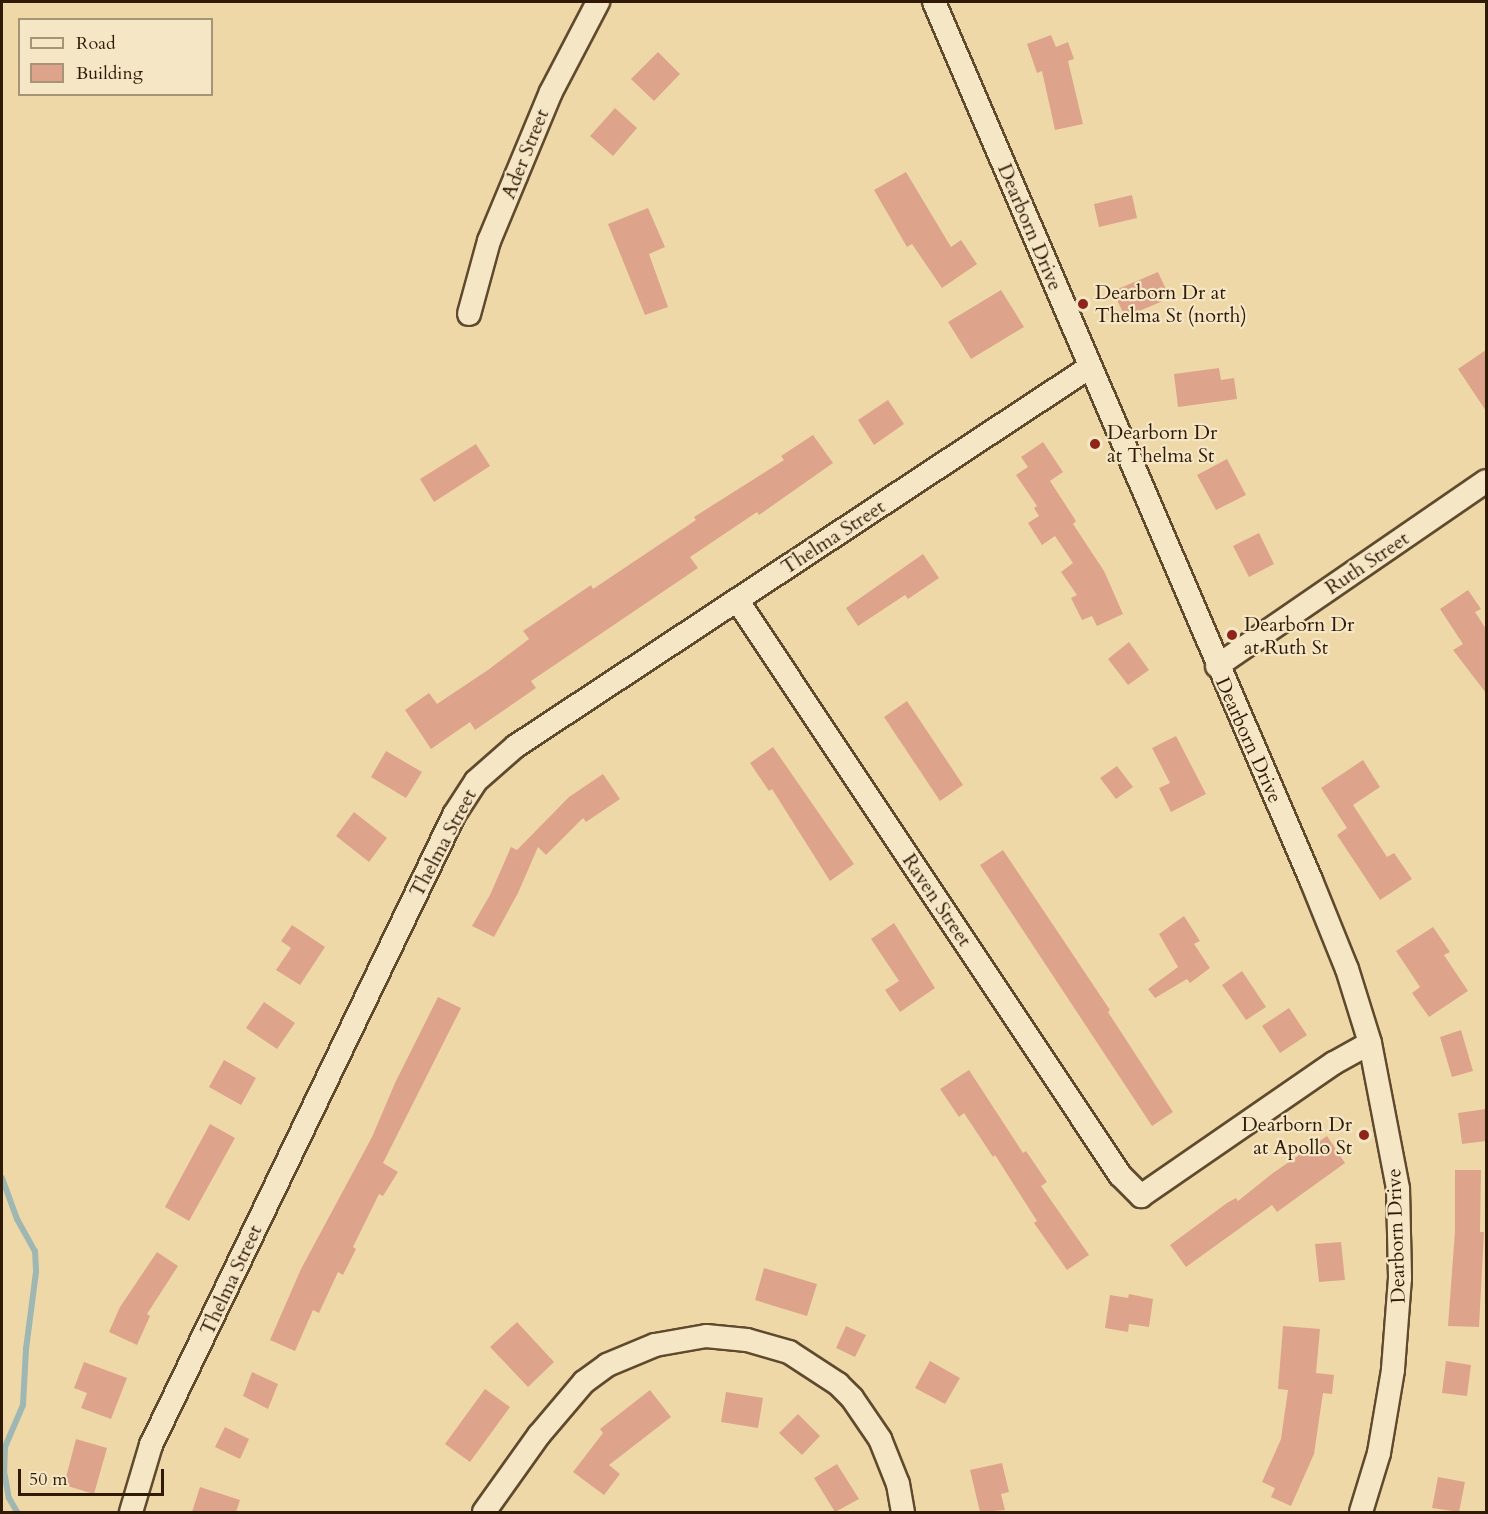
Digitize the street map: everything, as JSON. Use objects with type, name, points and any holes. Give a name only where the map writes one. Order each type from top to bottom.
[{"type":"street","name":"Ader Street","points":[[469,314],[489,241],[512,184],[551,92],[598,2]]},
{"type":"street","name":"Dearborn Drive","points":[[934,2],[1331,930],[1347,969],[1370,1043],[1398,1189],[1400,1278],[1393,1370],[1379,1453],[1361,1512]]},
{"type":"street","name":"Thelma Street","points":[[132,1512],[151,1445],[448,826],[476,781],[516,746],[1090,368]]},
{"type":"street","name":"Ruth Street","points":[[1217,666],[1485,488]]},
{"type":"street","name":"Raven Street","points":[[737,600],[1120,1174],[1141,1196],[1334,1063],[1370,1043]]},
{"type":"street","points":[[484,1512],[539,1435],[584,1382],[607,1365],[646,1348],[706,1336],[747,1340],[789,1352],[838,1384],[852,1398],[880,1439],[898,1484],[903,1512]]},
{"type":"building","points":[[1051,35],[1056,47],[1068,42],[1074,59],[1068,61],[1083,124],[1055,130],[1042,71],[1037,73],[1027,44]]},
{"type":"building","points":[[658,52],[680,74],[654,101],[631,79]]},
{"type":"building","points":[[615,108],[637,128],[613,156],[590,136]]},
{"type":"building","points":[[906,172],[951,247],[961,240],[977,264],[942,288],[912,244],[907,247],[874,190]]},
{"type":"building","points":[[1132,195],[1137,218],[1099,227],[1094,204]]},
{"type":"building","points":[[648,208],[665,247],[649,254],[668,307],[645,315],[608,224]]},
{"type":"building","points":[[1158,272],[1170,298],[1125,317],[1113,291]]},
{"type":"building","points":[[1001,290],[1024,327],[971,359],[948,322]]},
{"type":"building","points":[[1486,350],[1486,411],[1458,369]]},
{"type":"building","points":[[1219,368],[1221,380],[1234,378],[1237,399],[1178,407],[1174,374]]},
{"type":"building","points":[[888,400],[904,424],[874,445],[858,420]]},
{"type":"building","points":[[813,435],[833,463],[759,515],[757,512],[690,557],[698,568],[531,681],[536,688],[475,730],[470,722],[431,749],[405,710],[429,693],[437,704],[488,670],[529,639],[523,631],[591,585],[593,589],[696,520],[694,517],[784,460],[781,456]]},
{"type":"building","points":[[1043,442],[1063,472],[1050,481],[1076,521],[1073,524],[1104,571],[1123,614],[1097,626],[1092,616],[1082,620],[1071,598],[1077,595],[1061,572],[1073,563],[1055,536],[1042,545],[1028,523],[1039,516],[1034,508],[1037,506],[1016,475],[1028,467],[1021,457]]},
{"type":"building","points":[[476,444],[490,466],[434,502],[420,479]]},
{"type":"building","points":[[1227,459],[1246,495],[1216,510],[1197,475]]},
{"type":"building","points":[[1259,533],[1274,564],[1249,577],[1233,546]]},
{"type":"building","points":[[923,554],[939,578],[908,599],[905,595],[858,626],[846,608]]},
{"type":"building","points":[[1468,590],[1481,609],[1475,612],[1486,629],[1486,693],[1453,650],[1463,644],[1440,609]]},
{"type":"building","points":[[1129,642],[1149,670],[1128,685],[1108,659]]},
{"type":"building","points":[[907,701],[963,785],[940,801],[884,717]]},
{"type":"building","points":[[1176,736],[1206,794],[1171,812],[1159,788],[1170,783],[1152,748]]},
{"type":"building","points":[[773,747],[854,864],[830,881],[772,789],[769,791],[750,763]]},
{"type":"building","points":[[386,751],[422,772],[406,798],[371,777]]},
{"type":"building","points":[[1363,760],[1380,787],[1353,805],[1387,857],[1394,853],[1412,879],[1380,900],[1337,835],[1347,828],[1321,788]]},
{"type":"building","points":[[1117,766],[1133,787],[1116,799],[1100,778]]},
{"type":"building","points":[[603,774],[620,799],[586,822],[583,818],[546,855],[538,847],[518,893],[494,937],[472,926],[490,895],[511,847],[517,850],[569,797]]},
{"type":"building","points":[[354,812],[387,838],[369,862],[336,836]]},
{"type":"building","points":[[1003,850],[1110,1010],[1108,1012],[1173,1112],[1152,1126],[980,865]]},
{"type":"building","points":[[1184,916],[1200,941],[1194,944],[1210,968],[1190,983],[1187,979],[1155,998],[1148,989],[1178,967],[1159,934]]},
{"type":"building","points":[[894,923],[935,988],[900,1012],[885,990],[899,981],[871,939]]},
{"type":"building","points":[[292,925],[325,947],[300,985],[276,970],[291,948],[281,941]]},
{"type":"building","points":[[1433,927],[1450,952],[1444,955],[1468,991],[1429,1017],[1412,993],[1420,987],[1396,951]]},
{"type":"building","points":[[1242,971],[1266,1007],[1246,1020],[1222,985]]},
{"type":"building","points":[[438,997],[461,1008],[383,1163],[398,1172],[383,1196],[379,1194],[353,1247],[356,1249],[343,1275],[338,1272],[319,1313],[313,1310],[295,1351],[270,1340],[301,1269],[372,1137],[395,1083]]},
{"type":"building","points":[[264,1002],[295,1023],[277,1049],[246,1028]]},
{"type":"building","points":[[1289,1008],[1307,1035],[1280,1053],[1262,1026]]},
{"type":"building","points":[[1461,1030],[1473,1071],[1452,1077],[1440,1037]]},
{"type":"building","points":[[224,1060],[256,1078],[241,1105],[209,1087]]},
{"type":"building","points":[[969,1070],[1023,1153],[1026,1151],[1047,1182],[1041,1186],[1089,1255],[1067,1270],[1034,1223],[1037,1221],[995,1155],[993,1157],[964,1113],[959,1117],[940,1089]]},
{"type":"building","points":[[1486,1109],[1486,1141],[1462,1144],[1458,1113]]},
{"type":"building","points":[[210,1124],[235,1138],[189,1221],[165,1207]]},
{"type":"building","points":[[1327,1136],[1345,1163],[1277,1212],[1272,1205],[1186,1267],[1170,1245],[1227,1203],[1236,1198],[1238,1201],[1273,1173]]},
{"type":"building","points":[[1455,1170],[1481,1170],[1480,1232],[1484,1232],[1479,1327],[1448,1326],[1455,1231]]},
{"type":"building","points":[[1341,1242],[1345,1280],[1319,1282],[1315,1244]]},
{"type":"building","points":[[157,1252],[178,1266],[147,1314],[150,1316],[137,1345],[109,1332],[120,1307]]},
{"type":"building","points":[[764,1268],[817,1284],[807,1316],[755,1300]]},
{"type":"building","points":[[1129,1294],[1153,1299],[1149,1327],[1129,1324],[1128,1332],[1105,1328],[1110,1295],[1128,1298]]},
{"type":"building","points":[[517,1322],[554,1362],[528,1387],[490,1347]]},
{"type":"building","points":[[846,1326],[866,1335],[855,1357],[836,1348]]},
{"type":"building","points":[[1283,1326],[1320,1329],[1316,1373],[1334,1375],[1332,1394],[1323,1393],[1314,1454],[1291,1506],[1271,1497],[1275,1488],[1262,1482],[1281,1439],[1288,1390],[1278,1389]]},
{"type":"building","points":[[930,1361],[960,1378],[945,1404],[915,1388]]},
{"type":"building","points":[[1446,1361],[1471,1365],[1467,1396],[1442,1393]]},
{"type":"building","points":[[84,1362],[127,1378],[111,1419],[81,1408],[87,1393],[74,1388]]},
{"type":"building","points":[[252,1372],[278,1384],[268,1409],[243,1396]]},
{"type":"building","points":[[485,1389],[510,1407],[470,1462],[445,1444]]},
{"type":"building","points":[[650,1390],[671,1417],[609,1465],[620,1474],[604,1495],[573,1472],[603,1433],[600,1429]]},
{"type":"building","points":[[726,1392],[763,1398],[758,1428],[721,1422]]},
{"type":"building","points":[[798,1414],[820,1436],[802,1455],[779,1433]]},
{"type":"building","points":[[225,1427],[249,1439],[240,1459],[215,1447]]},
{"type":"building","points":[[76,1439],[107,1448],[94,1494],[64,1485]]},
{"type":"building","points":[[1002,1463],[1009,1492],[1001,1494],[1005,1510],[980,1512],[970,1470]]},
{"type":"building","points":[[837,1464],[859,1499],[835,1512],[814,1478]]},
{"type":"building","points":[[1438,1477],[1465,1482],[1459,1512],[1432,1508]]},
{"type":"building","points":[[200,1487],[240,1500],[236,1512],[192,1512]]},
{"type":"waterway","points":[[2,1178],[17,1219],[35,1251],[36,1272],[26,1349],[23,1405],[5,1447],[4,1471],[9,1498],[17,1512]]},
{"type":"place","name":"Dearborn Dr at Thelma St (north)","points":[[1083,304]]},
{"type":"place","name":"Dearborn Dr at Thelma St","points":[[1095,444]]},
{"type":"place","name":"Dearborn Dr at Ruth St","points":[[1232,635]]},
{"type":"place","name":"Dearborn Dr at Apollo St","points":[[1364,1135]]}]
